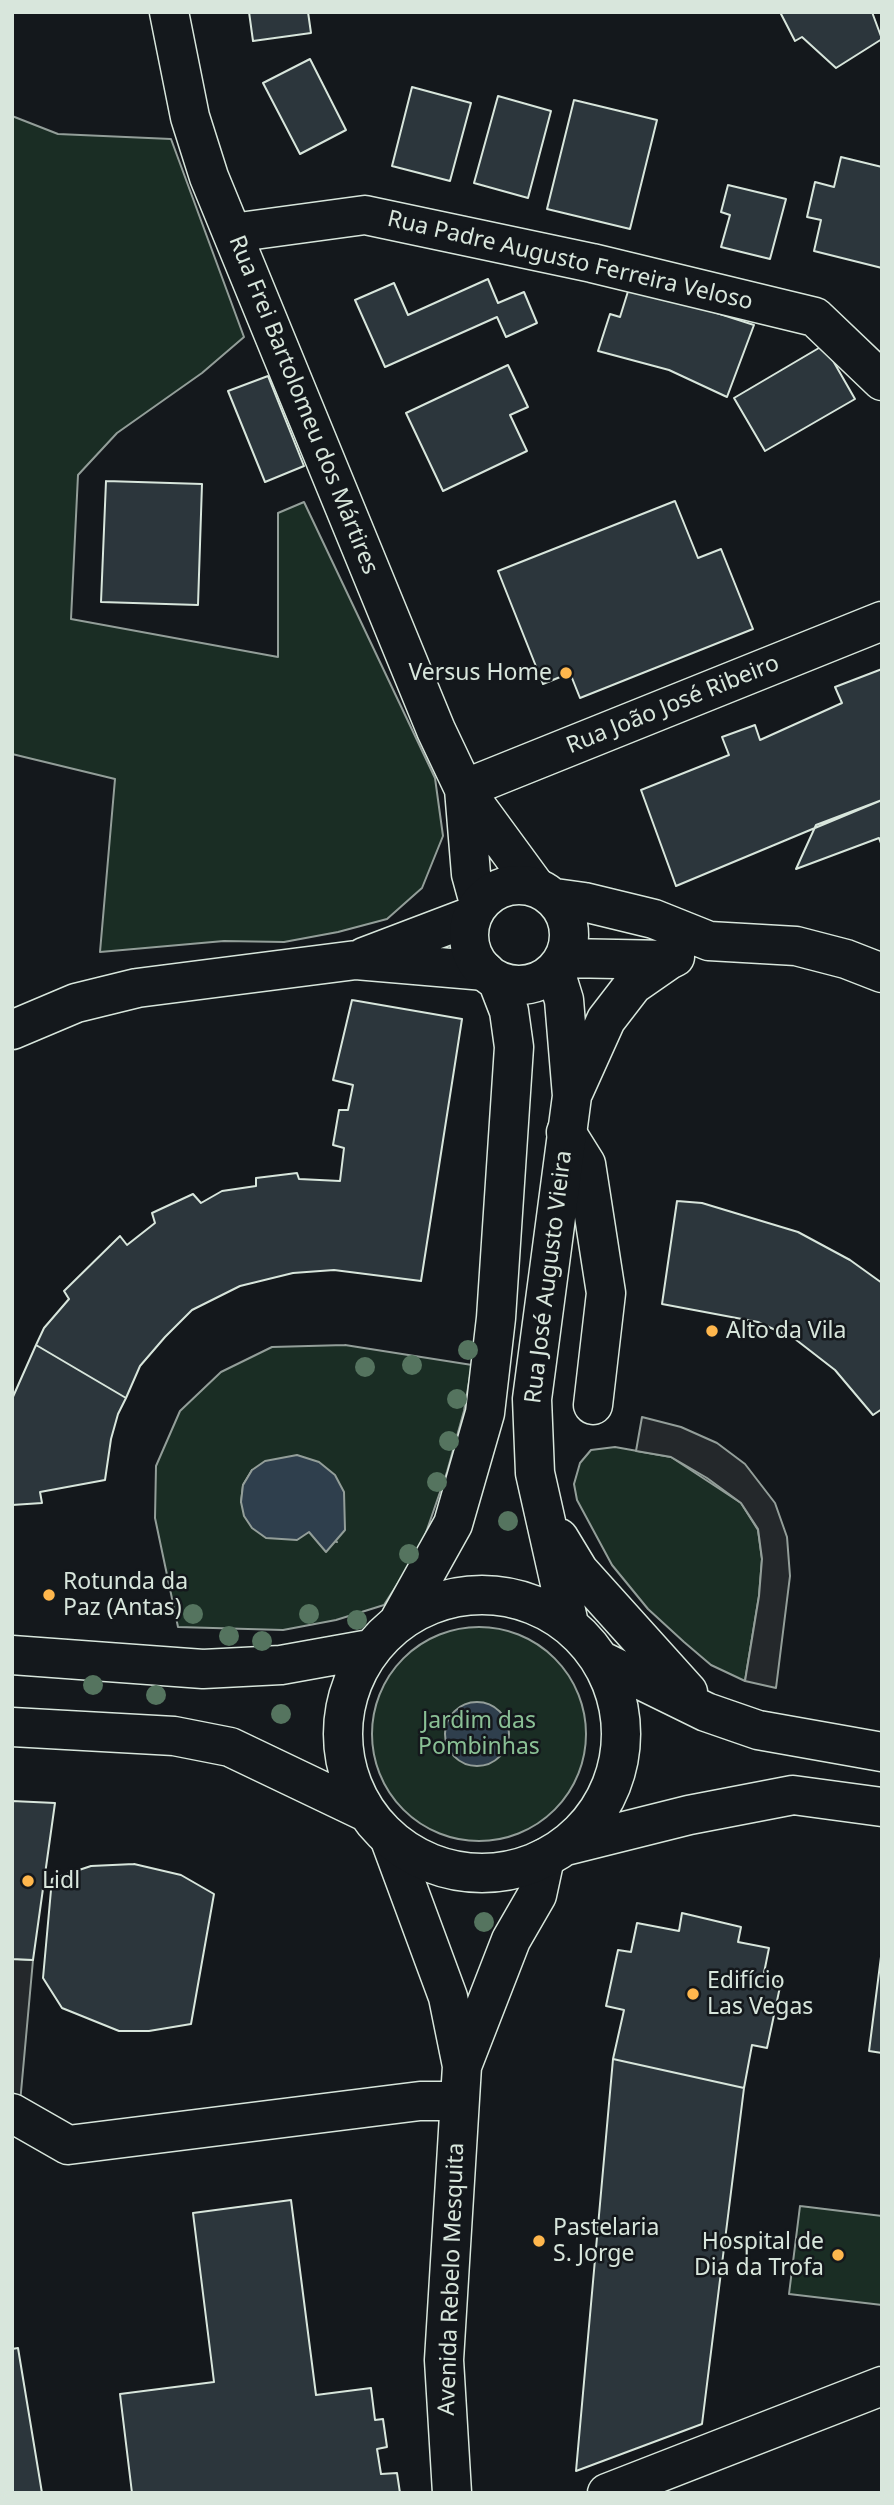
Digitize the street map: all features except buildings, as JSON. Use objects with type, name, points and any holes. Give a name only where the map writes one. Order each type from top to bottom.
[{"type":"main road","name":"Rua Frei Bartolomeu dos Mártires","points":[[169,12],[190,117],[232,233],[464,789],[545,892]]},
{"type":"main road","name":"Rua Padre Augusto Ferreira Veloso","points":[[232,233],[365,215],[592,263],[815,317],[882,381]]},
{"type":"main road","name":"Rua João José Ribeiro","points":[[464,789],[882,621]]},
{"type":"main road","name":"Rua Frei Bartolomeu dos Mártires","points":[[464,789],[476,910]]},
{"type":"main road","points":[[356,960],[476,910],[491,893],[505,886],[545,892],[654,919],[709,941],[796,946],[846,959],[882,973]]},
{"type":"main road","points":[[12,1030],[76,1003],[137,988],[356,960],[491,976],[527,985],[542,980],[559,965],[570,943],[569,926],[545,892]]},
{"type":"main road","points":[[476,910],[470,946],[491,976]]},
{"type":"main road","points":[[593,1405],[606,1293],[586,1164],[569,1114],[606,1020],[633,985],[669,960],[709,941]]},
{"type":"main road","points":[[559,965],[669,960]]},
{"type":"main road","name":"Rua José Augusto Vieira","points":[[559,965],[564,1000],[569,1114],[532,1399],[536,1473],[569,1624]]},
{"type":"main road","name":"Rua José Augusto Vieira","points":[[400,1619],[453,1524],[485,1413],[496,1318],[514,1047],[509,1011],[491,976]]},
{"type":"main road","points":[[548,1520],[579,1571],[706,1712]]},
{"type":"main road","points":[[400,1619],[440,1599],[486,1593],[530,1601],[569,1624],[602,1661],[618,1700],[621,1741],[613,1781],[594,1817],[555,1852]]},
{"type":"main road","name":"Avenida Rebelo Mesquita","points":[[400,1619],[370,1649],[352,1679],[343,1713],[343,1736],[350,1781],[378,1826],[415,1901],[448,1997],[461,2083],[444,2360],[452,2493]]},
{"type":"main road","points":[[12,1656],[50,1656],[203,1669],[281,1665],[370,1649]]},
{"type":"main road","points":[[602,1661],[706,1712],[773,1733],[882,1752]]},
{"type":"main road","points":[[12,1727],[174,1735],[230,1747],[378,1826],[425,1862],[465,1873],[506,1872],[555,1852],[689,1815],[793,1795],[882,1807]]},
{"type":"main road","name":"Avenida Rebelo Mesquita","points":[[461,2083],[510,1940],[537,1895],[555,1852]]},
{"type":"main road","points":[[12,2113],[68,2145],[420,2101],[461,2083]]},
{"type":"main road","points":[[607,2493],[882,2386]]},
{"type":"green space","points":[[12,116],[58,134],[171,139],[244,337],[202,373],[117,433],[78,475],[71,619],[278,657],[278,513],[304,502],[435,778],[443,836],[422,888],[387,919],[284,942],[224,941],[100,952],[115,779],[12,754]]},
{"type":"green space","points":[[345,1345],[472,1365],[464,1411],[447,1472],[421,1547],[384,1605],[336,1620],[283,1630],[178,1627],[155,1518],[156,1466],[180,1411],[221,1372],[272,1347]],"holes":[[[252,1470],[337,1542],[241,1502],[243,1485]]]},
{"type":"green space","points":[[615,1447],[671,1457],[741,1503],[758,1530],[762,1559],[759,1596],[745,1681],[711,1665],[684,1642],[648,1609],[612,1565],[577,1500],[574,1484],[580,1463],[591,1450]]},
{"type":"green space","name":"Jardim das Pombinhas","points":[[479,1627],[520,1635],[555,1658],[578,1693],[586,1734],[578,1775],[555,1810],[520,1833],[479,1841],[438,1833],[403,1810],[380,1775],[372,1734],[380,1693],[403,1658],[438,1635]]},
{"type":"green space","name":"Hospital de Dia da Trofa","points":[[800,2206],[882,2216],[882,2305],[789,2294]]},
{"type":"shaded area","points":[[642,1417],[681,1427],[717,1443],[745,1464],[775,1503],[787,1537],[790,1576],[776,1688],[745,1681],[759,1596],[762,1559],[758,1529],[741,1503],[707,1478],[671,1457],[636,1451]]},
{"type":"shaded area","points":[[12,1959],[33,1960],[18,2125],[12,2125]]},
{"type":"water","points":[[297,1455],[319,1462],[335,1475],[344,1492],[345,1530],[326,1552],[309,1532],[297,1540],[266,1538],[252,1528],[244,1516],[241,1502],[243,1485],[252,1470],[265,1461]]},
{"type":"water","points":[[477,1702],[495,1708],[503,1716],[509,1734],[503,1752],[495,1760],[477,1766],[459,1760],[451,1752],[445,1734],[451,1716],[459,1708]]},
{"type":"place","name":"Versus Home","points":[[566,673]]},
{"type":"place","name":"Alto da Vila","points":[[712,1331]]},
{"type":"place","name":"Rotunda da Paz (Antas)","points":[[49,1595]]},
{"type":"place","name":"Lidl","points":[[28,1881]]},
{"type":"place","name":"Edifício Las Vegas","points":[[693,1994]]},
{"type":"place","name":"Pastelaria S. Jorge","points":[[539,2241]]},
{"type":"place","name":"Hospital de Dia da Trofa","points":[[838,2255]]}]
